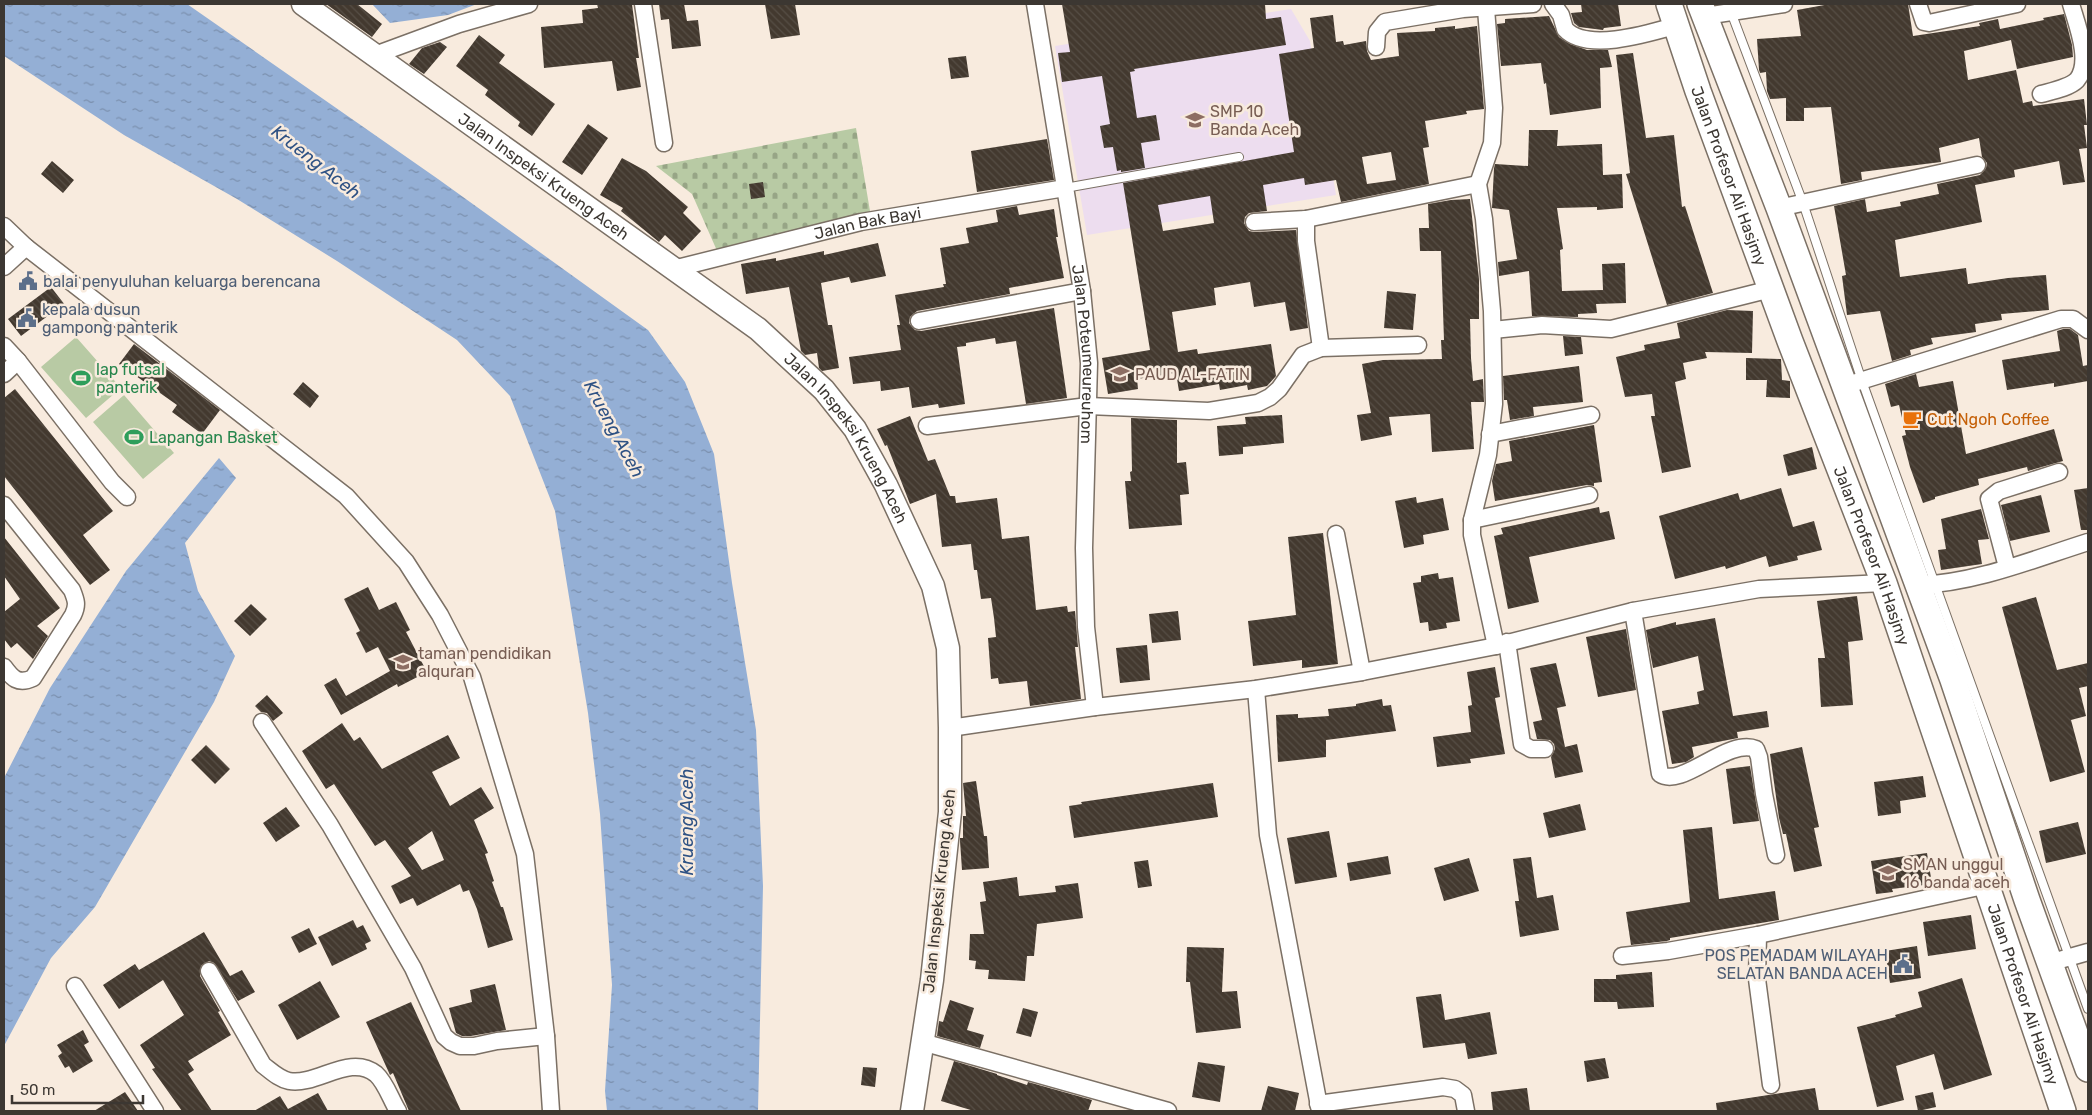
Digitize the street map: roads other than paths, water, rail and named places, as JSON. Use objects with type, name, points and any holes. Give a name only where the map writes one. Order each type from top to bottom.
[{"type":"main road","name":"Jalan Profesor Ali Hasjmy","points":[[1702,10],[1779,208],[1853,384],[1927,585],[1976,744],[2060,960],[2074,1031],[2088,1069]]},
{"type":"main road","name":"Jalan Profesor Ali Hasjmy","points":[[1673,14],[1698,91],[1790,342],[1884,583],[2063,1111]]},
{"type":"main road","points":[[1716,137],[1748,127]]},
{"type":"main road","points":[[2040,1044],[2074,1031]]},
{"type":"street","name":"Jalan Inspeksi Krueng Aceh","points":[[302,4],[758,329],[824,390],[854,429],[886,485],[933,586],[948,648],[950,812],[932,980],[912,1111]]},
{"type":"street","points":[[375,55],[459,24],[529,4]]},
{"type":"street","points":[[643,4],[664,143]]},
{"type":"street","name":"Jalan Poteumeureuhom","points":[[1034,4],[1082,291],[1089,363],[1084,548],[1086,627],[1094,707]]},
{"type":"street","points":[[1376,47],[1377,32],[1385,22],[1462,6],[1486,9],[1533,4]]},
{"type":"street","points":[[1553,4],[1561,16],[1565,29],[1583,40],[1630,38],[1673,14]]},
{"type":"street","points":[[1702,10],[1731,12],[1784,4]]},
{"type":"street","points":[[1918,4],[1924,22],[1929,23],[2017,4]]},
{"type":"street","points":[[2041,94],[2076,81],[2084,72],[2086,60],[2071,4]]},
{"type":"street","points":[[1486,9],[1494,108],[1492,143],[1478,184],[1484,219],[1492,330],[1494,404],[1488,455],[1472,520],[1472,535],[1501,644],[1522,744],[1531,749],[1545,749]]},
{"type":"street","points":[[1779,208],[1977,165]]},
{"type":"street","points":[[1254,222],[1306,219],[1478,184]]},
{"type":"street","name":"Jalan Bak Bayi","points":[[673,269],[861,222],[1065,188]]},
{"type":"street","points":[[1306,219],[1306,241],[1321,348]]},
{"type":"street","points":[[6,232],[346,496],[406,562],[440,615],[472,677],[526,854],[546,1036],[551,1111]]},
{"type":"street","points":[[4,267],[26,247]]},
{"type":"street","points":[[1492,330],[1542,325],[1612,329],[1771,288]]},
{"type":"street","points":[[919,321],[1082,291]]},
{"type":"street","points":[[1853,384],[2061,319],[2072,319],[2088,330]]},
{"type":"street","points":[[927,426],[1088,406],[1209,411],[1258,402],[1270,397],[1279,388],[1303,355],[1321,348],[1418,345]]},
{"type":"street","points":[[4,346],[18,361],[112,482],[127,497]]},
{"type":"street","points":[[4,374],[18,361]]},
{"type":"street","points":[[1490,434],[1591,415]]},
{"type":"street","points":[[2008,568],[1990,498],[1999,491],[2059,472]]},
{"type":"street","points":[[1472,520],[1588,495]]},
{"type":"street","points":[[4,505],[72,590],[77,602],[77,608],[73,615],[33,678],[22,682],[12,678],[4,667]]},
{"type":"street","points":[[1336,534],[1362,672]]},
{"type":"street","points":[[1927,585],[1945,584],[2008,568],[2088,542]]},
{"type":"street","points":[[950,728],[1094,707],[1256,688],[1362,672],[1501,644],[1633,611],[1760,589],[1884,583]]},
{"type":"street","points":[[1633,611],[1660,774],[1664,776],[1672,775],[1694,769],[1727,751],[1744,746],[1756,749],[1776,855]]},
{"type":"street","points":[[1256,688],[1268,835],[1319,1108],[1443,1087],[1455,1089],[1463,1095],[1466,1111]]},
{"type":"street","points":[[262,722],[330,825],[414,968],[444,1036],[460,1046],[474,1046],[497,1041],[546,1036]]},
{"type":"street","points":[[1622,956],[1668,951],[1758,935],[1988,886]]},
{"type":"street","points":[[1758,935],[1757,979],[1771,1085]]},
{"type":"street","points":[[2060,960],[2088,952]]},
{"type":"street","points":[[209,971],[263,1064],[277,1076],[287,1081],[299,1082],[348,1067],[368,1069],[381,1080],[398,1111]]},
{"type":"street","points":[[75,986],[155,1111]]},
{"type":"street","points":[[922,1042],[1168,1111]]},
{"type":"lane","points":[[1731,12],[1803,203],[1853,384]]},
{"type":"lane","points":[[1065,188],[1239,157]]},
{"type":"lane","points":[[2060,960],[2088,1009]]},
{"type":"water","name":"Krueng Aceh","points":[[4,4],[187,4],[438,179],[648,330],[685,382],[714,454],[732,583],[756,730],[763,886],[758,1111],[607,1111],[605,1091],[612,985],[600,814],[588,713],[555,511],[510,396],[457,340],[337,261],[237,199],[124,135],[4,56]]},
{"type":"water","points":[[372,4],[477,4],[448,15],[390,23]]},
{"type":"water","points":[[219,458],[236,478],[185,543],[198,591],[235,656],[214,702],[95,907],[51,958],[4,1046],[4,778],[50,688],[126,571]]},
{"type":"place","name":"SMP 10 Banda Aceh","points":[[1195,120]]},
{"type":"place","name":"balai penyuluhan keluarga berencana","points":[[28,281]]},
{"type":"place","name":"kepala dusun gampong panterik","points":[[27,318]]},
{"type":"place","name":"PAUD AL-FATIN","points":[[1120,374]]},
{"type":"place","name":"lap futsal panterik","points":[[81,378]]},
{"type":"place","name":"Cut Ngoh Coffee","points":[[1912,419]]},
{"type":"place","name":"Lapangan Basket","points":[[134,437]]},
{"type":"place","name":"taman pendidikan alquran","points":[[403,662]]},
{"type":"place","name":"SMAN unggul 16 banda aceh","points":[[1888,873]]},
{"type":"place","name":"POS PEMADAM WILAYAH SELATAN BANDA ACEH","points":[[1903,964]]}]
